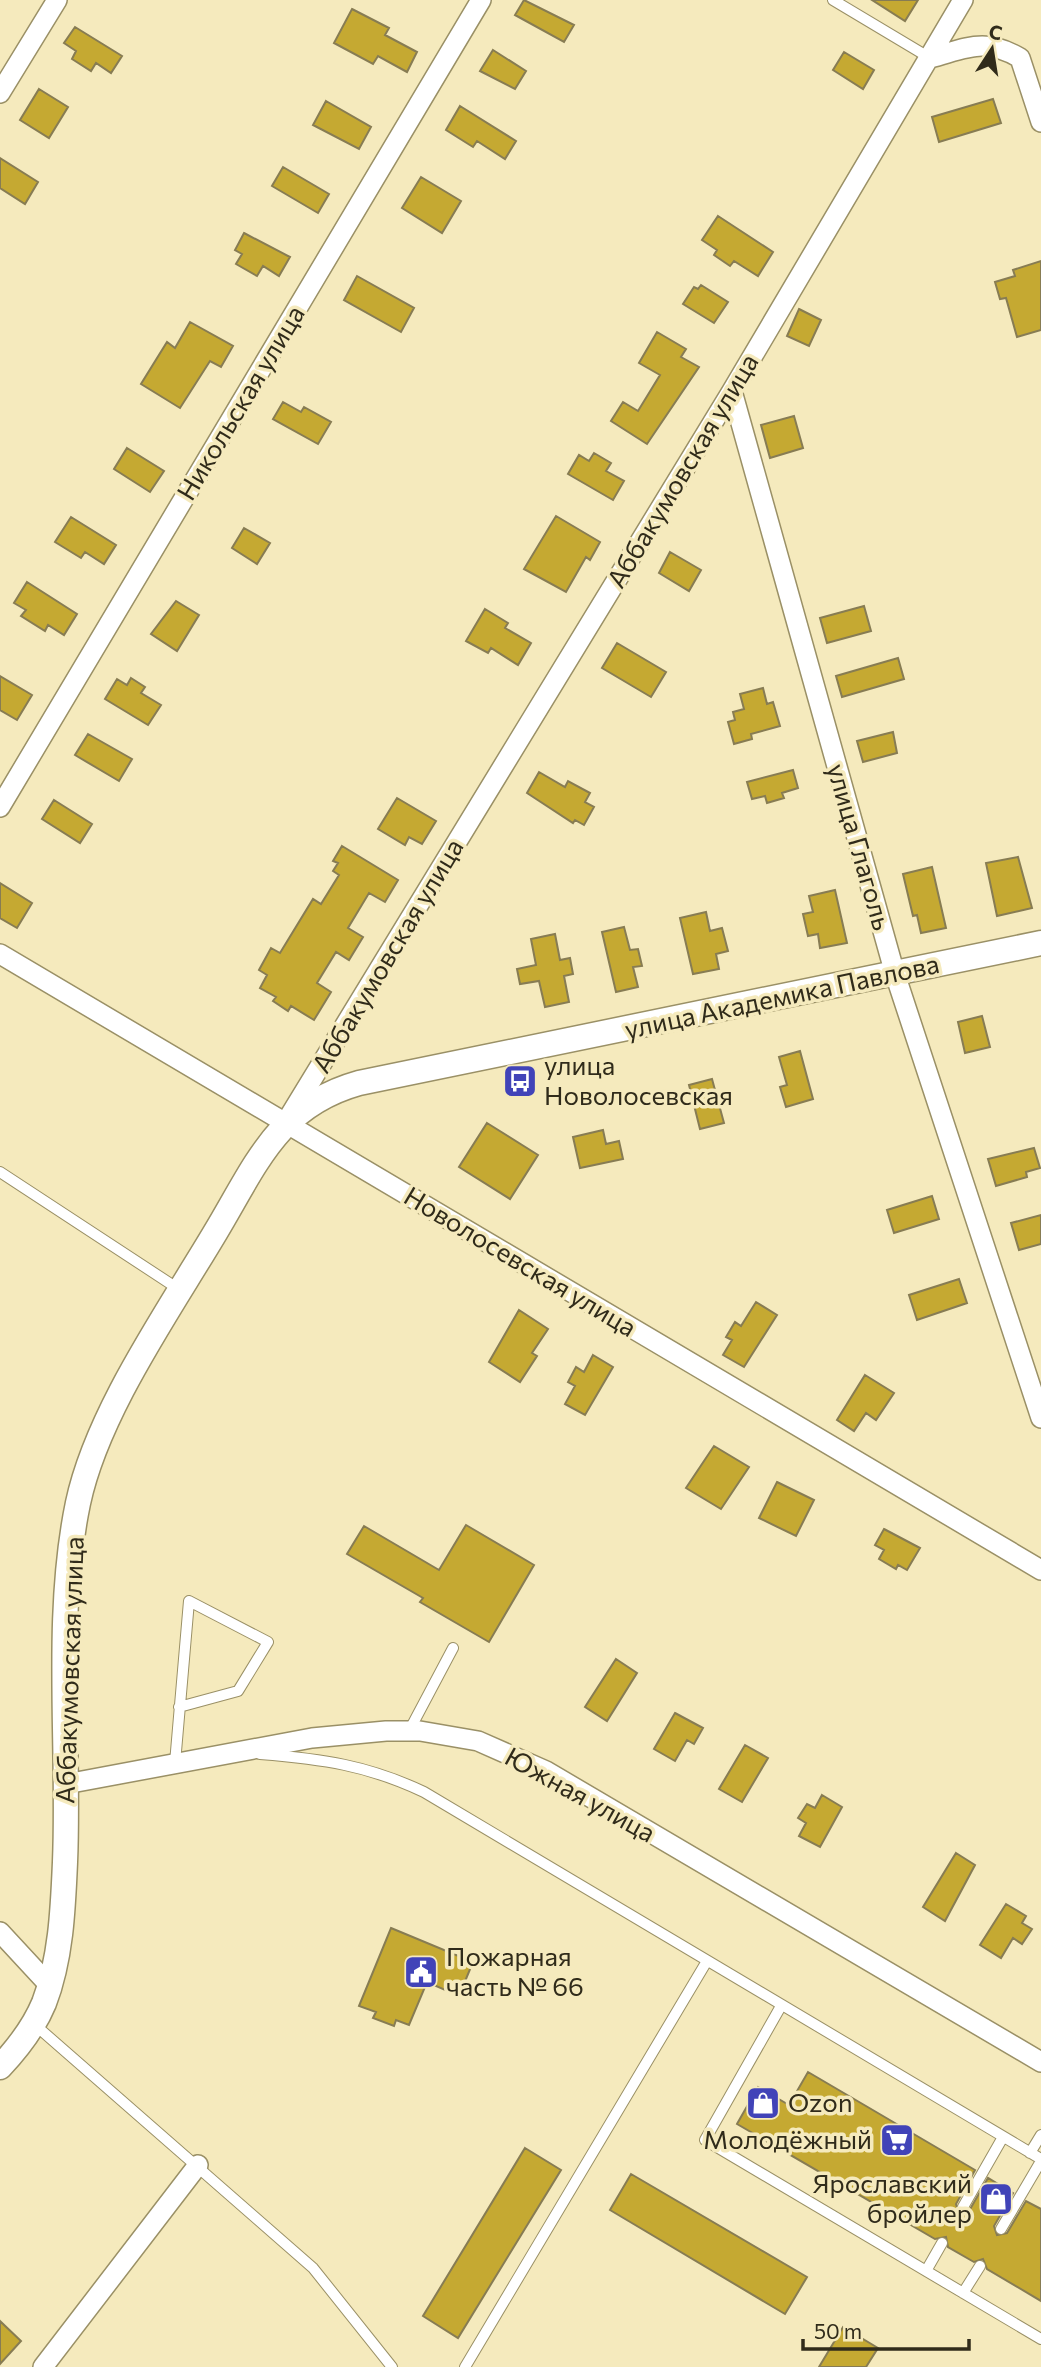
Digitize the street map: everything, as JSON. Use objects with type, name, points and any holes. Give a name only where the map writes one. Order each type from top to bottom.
[{"type":"street","points":[[0,93],[57,0]]},
{"type":"street","name":"Никольская улица","points":[[0,807],[481,0]]},
{"type":"street","name":"Аббакумовская улица","points":[[0,2067],[34,2024],[50,1986],[64,1895],[69,1568],[78,1503],[90,1463],[112,1410],[256,1165],[286,1124],[732,391],[963,0]]},
{"type":"street","points":[[930,58],[978,46],[998,46],[1020,58],[1041,122]]},
{"type":"street","name":"улица Глаголь","points":[[732,391],[895,974],[1041,1418]]},
{"type":"street","name":"улица Академика Павлова","points":[[286,1124],[317,1098],[359,1083],[1041,943]]},
{"type":"street","name":"Новолосевская улица","points":[[0,954],[1041,1570]]},
{"type":"street","name":"Южная улица","points":[[66,1784],[351,1733],[409,1731],[478,1741],[546,1771],[1041,2062]]},
{"type":"street","points":[[0,1932],[50,1986]]},
{"type":"street","points":[[43,2367],[198,2165]]},
{"type":"lane","points":[[833,0],[930,58]]},
{"type":"lane","points":[[0,1172],[181,1290]]},
{"type":"lane","points":[[175,1763],[179,1707],[188,1601],[268,1643],[238,1691],[179,1707]]},
{"type":"lane","points":[[409,1731],[453,1648]]},
{"type":"lane","points":[[232,1753],[325,1759],[390,1776],[456,1810],[1030,2153],[1041,2160],[1001,2229]]},
{"type":"lane","points":[[465,2367],[707,1961]]},
{"type":"lane","points":[[782,2006],[705,2140],[1041,2339]]},
{"type":"lane","points":[[34,2024],[313,2268],[392,2367]]},
{"type":"lane","points":[[1030,2153],[1041,2135]]},
{"type":"lane","points":[[963,2207],[1003,2137]]},
{"type":"lane","points":[[926,2270],[942,2243]]},
{"type":"lane","points":[[963,2293],[980,2266]]},
{"type":"building","points":[[524,0],[574,25],[564,42],[515,15]]},
{"type":"building","points":[[872,0],[918,0],[905,21]]},
{"type":"building","points":[[352,9],[389,28],[385,35],[417,52],[407,72],[378,56],[373,64],[334,43]]},
{"type":"building","points":[[75,27],[122,56],[111,73],[96,63],[91,71],[72,59],[76,51],[64,43]]},
{"type":"building","points":[[493,50],[526,71],[515,89],[480,71]]},
{"type":"building","points":[[844,52],[874,70],[863,89],[833,70]]},
{"type":"building","points":[[39,89],[68,107],[49,138],[20,120]]},
{"type":"building","points":[[993,99],[1001,123],[939,142],[932,117]]},
{"type":"building","points":[[326,101],[371,127],[359,149],[313,125]]},
{"type":"building","points":[[460,106],[516,141],[505,159],[477,141],[473,147],[446,130]]},
{"type":"building","points":[[0,158],[38,182],[25,204],[0,188]]},
{"type":"building","points":[[283,167],[329,194],[318,213],[272,186]]},
{"type":"building","points":[[421,177],[461,201],[442,233],[402,208]]},
{"type":"building","points":[[718,216],[773,252],[758,276],[734,261],[730,266],[714,255],[717,250],[702,240]]},
{"type":"building","points":[[244,233],[290,257],[279,276],[263,266],[257,276],[236,264],[242,254],[235,250]]},
{"type":"building","points":[[1041,261],[1041,330],[1017,337],[1006,298],[1000,299],[995,282],[1015,276],[1013,270]]},
{"type":"building","points":[[357,276],[414,308],[401,332],[344,300]]},
{"type":"building","points":[[701,285],[728,302],[714,323],[683,304],[694,287],[698,289]]},
{"type":"building","points":[[799,309],[821,320],[809,346],[787,336]]},
{"type":"building","points":[[190,322],[233,346],[221,367],[210,361],[180,408],[141,384],[167,342],[175,348]]},
{"type":"building","points":[[657,332],[686,349],[681,357],[699,367],[647,444],[611,421],[623,402],[638,411],[660,375],[639,363]]},
{"type":"building","points":[[283,402],[301,412],[304,407],[331,422],[318,444],[273,419]]},
{"type":"building","points":[[794,416],[803,448],[770,458],[761,425]]},
{"type":"building","points":[[127,448],[164,471],[150,492],[114,469]]},
{"type":"building","points":[[594,453],[611,463],[606,471],[624,481],[613,500],[568,474],[579,455],[589,461]]},
{"type":"building","points":[[556,516],[600,542],[590,560],[586,557],[566,592],[524,569]]},
{"type":"building","points":[[71,517],[116,545],[104,564],[85,552],[81,558],[55,542]]},
{"type":"building","points":[[244,528],[270,543],[257,564],[232,548]]},
{"type":"building","points":[[670,552],[701,570],[689,591],[659,573]]},
{"type":"building","points":[[27,582],[77,614],[64,635],[48,625],[45,631],[21,616],[26,610],[14,603]]},
{"type":"building","points":[[176,601],[199,615],[177,651],[151,634]]},
{"type":"building","points":[[864,606],[871,631],[827,643],[820,618]]},
{"type":"building","points":[[485,609],[508,623],[505,628],[531,643],[518,665],[491,648],[488,653],[466,641]]},
{"type":"building","points":[[617,643],[666,672],[651,697],[602,668]]},
{"type":"building","points":[[898,658],[904,679],[842,697],[836,676]]},
{"type":"building","points":[[0,676],[32,695],[17,720],[0,710]]},
{"type":"building","points":[[131,678],[145,687],[141,693],[161,705],[148,725],[105,699],[117,679],[127,685]]},
{"type":"building","points":[[763,688],[767,704],[773,702],[780,726],[751,734],[752,739],[734,744],[728,722],[735,720],[733,712],[744,709],[740,694]]},
{"type":"building","points":[[893,732],[897,753],[863,762],[857,741]]},
{"type":"building","points":[[88,734],[132,759],[119,781],[75,755]]},
{"type":"building","points":[[793,770],[798,788],[782,793],[784,798],[767,803],[765,796],[752,799],[747,782]]},
{"type":"building","points":[[539,772],[565,787],[568,781],[590,793],[585,802],[594,807],[584,825],[575,820],[573,823],[527,793]]},
{"type":"building","points":[[397,798],[436,821],[422,844],[409,837],[405,845],[378,829]]},
{"type":"building","points":[[54,800],[92,824],[80,843],[42,819]]},
{"type":"building","points":[[342,846],[398,880],[385,902],[369,893],[348,928],[363,937],[349,960],[336,952],[317,983],[331,992],[314,1020],[291,1006],[288,1011],[273,1001],[276,997],[260,988],[267,975],[259,970],[271,948],[280,953],[313,899],[321,904],[339,875],[333,871],[338,863],[333,861]]},
{"type":"building","points":[[1018,857],[1032,908],[997,916],[986,863]]},
{"type":"building","points":[[932,867],[946,928],[921,933],[917,915],[913,916],[903,874]]},
{"type":"building","points":[[0,883],[32,903],[17,928],[0,918]]},
{"type":"building","points":[[835,890],[847,943],[820,948],[818,934],[808,936],[803,914],[813,912],[809,896]]},
{"type":"building","points":[[706,912],[710,931],[722,928],[728,951],[716,954],[719,969],[693,974],[680,918]]},
{"type":"building","points":[[624,927],[630,950],[638,949],[642,966],[633,967],[638,987],[616,992],[602,932]]},
{"type":"building","points":[[555,934],[560,960],[570,958],[573,974],[564,976],[569,1002],[545,1007],[539,981],[520,984],[517,969],[536,965],[531,939]]},
{"type":"building","points":[[982,1016],[990,1047],[965,1053],[958,1022]]},
{"type":"building","points":[[800,1051],[813,1099],[786,1107],[780,1087],[787,1085],[779,1057]]},
{"type":"building","points":[[712,1079],[724,1123],[700,1129],[689,1085]]},
{"type":"building","points":[[487,1123],[538,1155],[510,1199],[459,1167]]},
{"type":"building","points":[[603,1130],[606,1144],[619,1141],[623,1159],[580,1168],[573,1137]]},
{"type":"building","points":[[1034,1148],[1040,1168],[1026,1172],[1027,1177],[996,1186],[988,1159]]},
{"type":"building","points":[[932,1196],[939,1219],[894,1233],[887,1210]]},
{"type":"building","points":[[1041,1215],[1041,1244],[1019,1250],[1011,1223]]},
{"type":"building","points":[[959,1279],[967,1303],[917,1320],[909,1295]]},
{"type":"building","points":[[756,1302],[777,1315],[744,1367],[723,1355],[732,1340],[726,1337],[735,1322],[741,1326]]},
{"type":"building","points":[[519,1310],[548,1329],[532,1353],[537,1356],[520,1382],[489,1362]]},
{"type":"building","points":[[593,1355],[613,1367],[585,1415],[565,1404],[575,1386],[568,1382],[576,1367],[584,1372]]},
{"type":"building","points":[[865,1375],[894,1393],[876,1420],[866,1413],[854,1431],[837,1420]]},
{"type":"building","points":[[714,1446],[749,1467],[721,1509],[686,1488]]},
{"type":"building","points":[[777,1482],[814,1500],[796,1536],[759,1518]]},
{"type":"building","points":[[466,1525],[534,1565],[489,1642],[420,1602],[423,1598],[347,1554],[364,1526],[439,1570]]},
{"type":"building","points":[[884,1529],[920,1548],[907,1570],[898,1565],[896,1569],[879,1559],[884,1550],[875,1545]]},
{"type":"building","points":[[616,1659],[637,1673],[607,1721],[585,1707]]},
{"type":"building","points":[[675,1713],[703,1728],[694,1744],[687,1740],[675,1761],[654,1749]]},
{"type":"building","points":[[745,1745],[768,1758],[742,1802],[719,1789]]},
{"type":"building","points":[[822,1795],[842,1807],[820,1847],[799,1836],[806,1823],[798,1818],[807,1804],[815,1808]]},
{"type":"building","points":[[956,1853],[975,1865],[945,1921],[923,1907]]},
{"type":"building","points":[[1006,1904],[1026,1916],[1022,1923],[1032,1929],[1022,1944],[1013,1938],[1001,1958],[980,1945]]},
{"type":"building","name":"Пожарная часть № 66","points":[[391,1928],[473,1962],[459,1996],[427,1982],[409,2025],[396,2020],[394,2026],[373,2018],[376,2012],[359,2006]]},
{"type":"building","points":[[808,2072],[975,2170],[956,2204],[959,2213],[969,2211],[988,2178],[1013,2193],[994,2226],[997,2235],[1007,2233],[1026,2201],[1041,2209],[1041,2301],[987,2269],[983,2259],[974,2262],[948,2247],[946,2237],[935,2239],[737,2124],[758,2087],[789,2105]]},
{"type":"building","points":[[525,2148],[561,2170],[458,2338],[423,2316]]},
{"type":"building","points":[[631,2174],[807,2277],[785,2314],[610,2210]]},
{"type":"building","points":[[0,2321],[21,2341],[0,2364]]},
{"type":"building","points":[[843,2327],[878,2348],[866,2367],[819,2367]]},
{"type":"place","name":"улица Новолосевская","points":[[520,1081]]},
{"type":"place","name":"Пожарная часть № 66","points":[[421,1972]]},
{"type":"place","name":"Ozon","points":[[763,2103]]},
{"type":"place","name":"Молодёжный","points":[[897,2140]]},
{"type":"place","name":"Ярославский бройлер","points":[[996,2199]]}]
